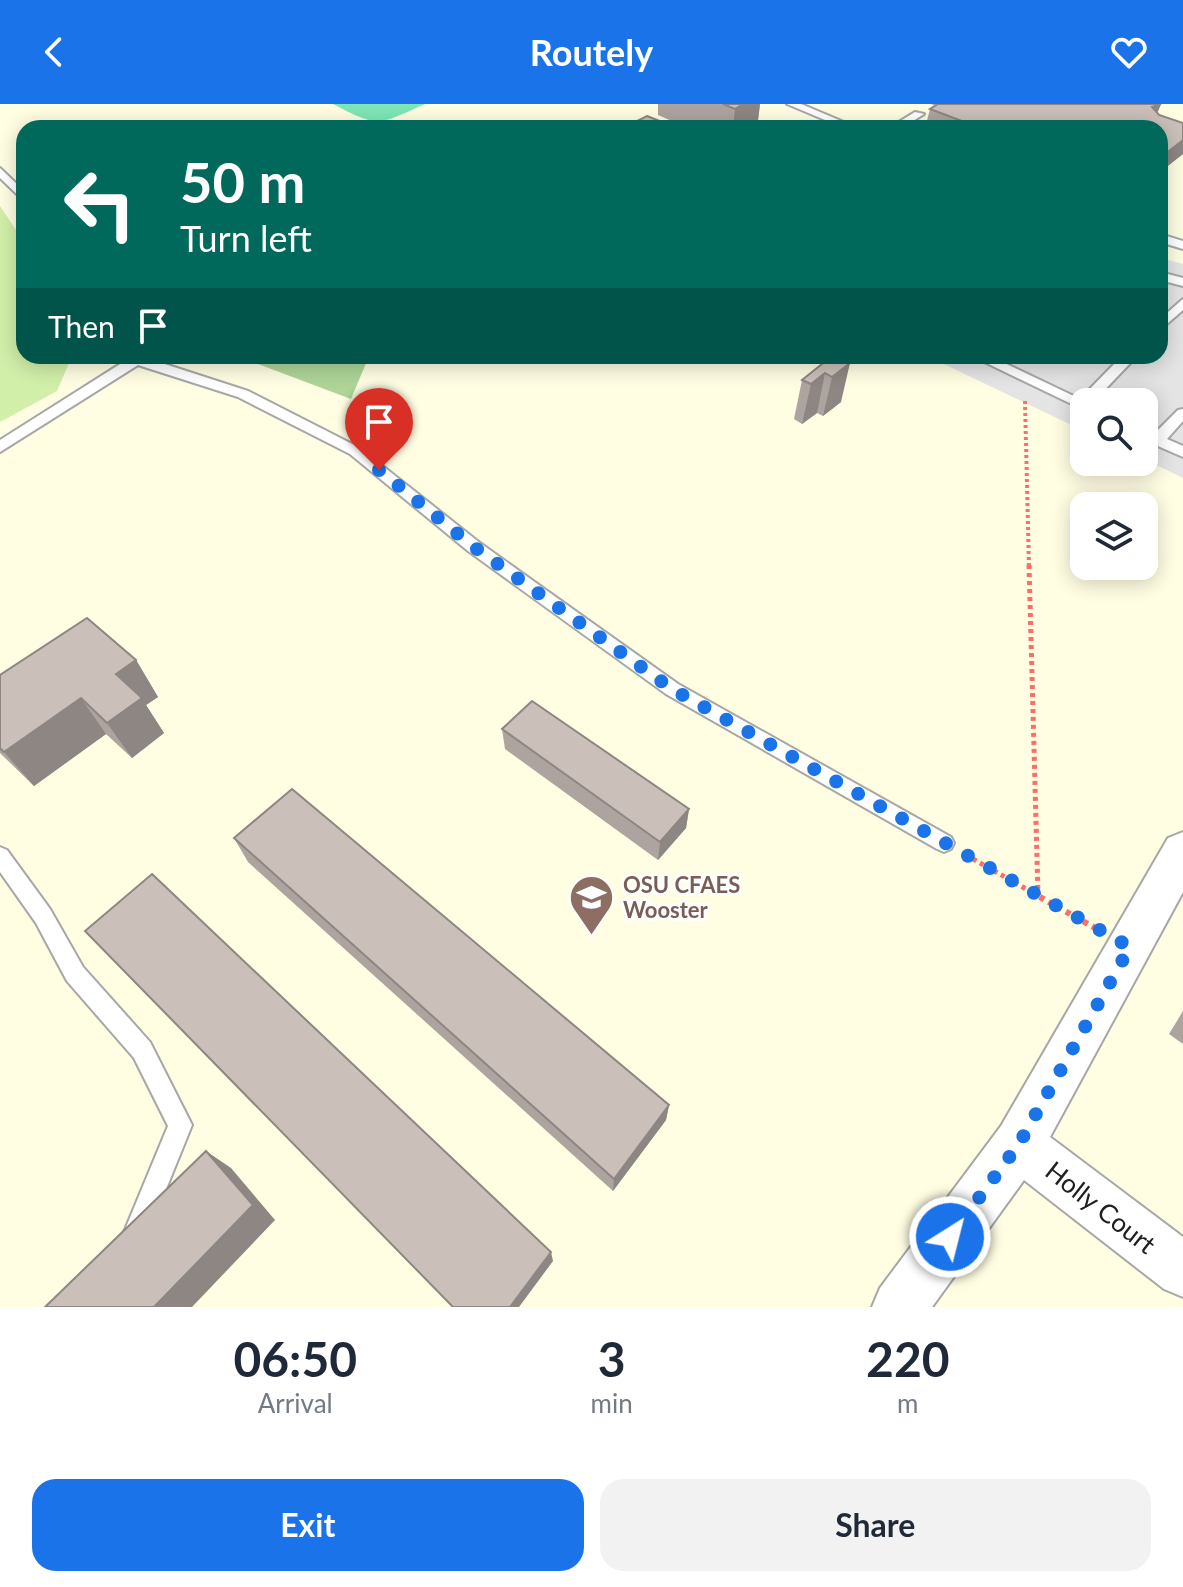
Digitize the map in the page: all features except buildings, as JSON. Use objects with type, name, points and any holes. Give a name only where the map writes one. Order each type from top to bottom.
[{"type":"street","points":[[899,1307],[1019,1144],[1183,851]]},
{"type":"street","name":"Holly Court","points":[[1019,1144],[1183,1270]]},
{"type":"lane","points":[[792,104],[833,120]]},
{"type":"lane","points":[[908,120],[919,114]]},
{"type":"lane","points":[[0,171],[16,189]]},
{"type":"lane","points":[[1168,318],[1183,303]]},
{"type":"lane","points":[[0,447],[125,364]]},
{"type":"lane","points":[[152,364],[243,394],[355,451],[474,547],[672,689],[944,843]]},
{"type":"lane","points":[[996,364],[1070,398]]},
{"type":"lane","points":[[1007,369],[1013,364]]},
{"type":"lane","points":[[1099,388],[1122,364]]},
{"type":"lane","points":[[1158,432],[1183,413]]},
{"type":"lane","points":[[1158,440],[1183,452]]},
{"type":"lane","points":[[0,856],[43,916],[75,974],[142,1050],[180,1125],[136,1233]]},
{"type":"path","points":[[1038,895],[1024,402],[1042,386]]},
{"type":"path","points":[[944,843],[1130,947]]},
{"type":"shaded area","name":"OSU CFAES Wooster","points":[[0,104],[1183,104],[1183,1307],[0,1307]]},
{"type":"shaded area","points":[[1168,260],[1183,264],[1183,478],[1158,466],[1158,388],[1070,388],[1070,424],[944,364],[1168,364]]},
{"type":"green space","points":[[333,104],[425,104],[388,120],[360,117]]},
{"type":"green space","points":[[0,206],[16,230],[16,364],[69,364],[57,391],[0,422]]},
{"type":"green space","points":[[258,364],[366,364],[351,399]]},
{"type":"place","name":"OSU CFAES Wooster","points":[[592,936]]},
{"type":"route","points":[[379,470],[474,547],[672,689],[1130,947],[1019,1144],[950,1237]]}]
